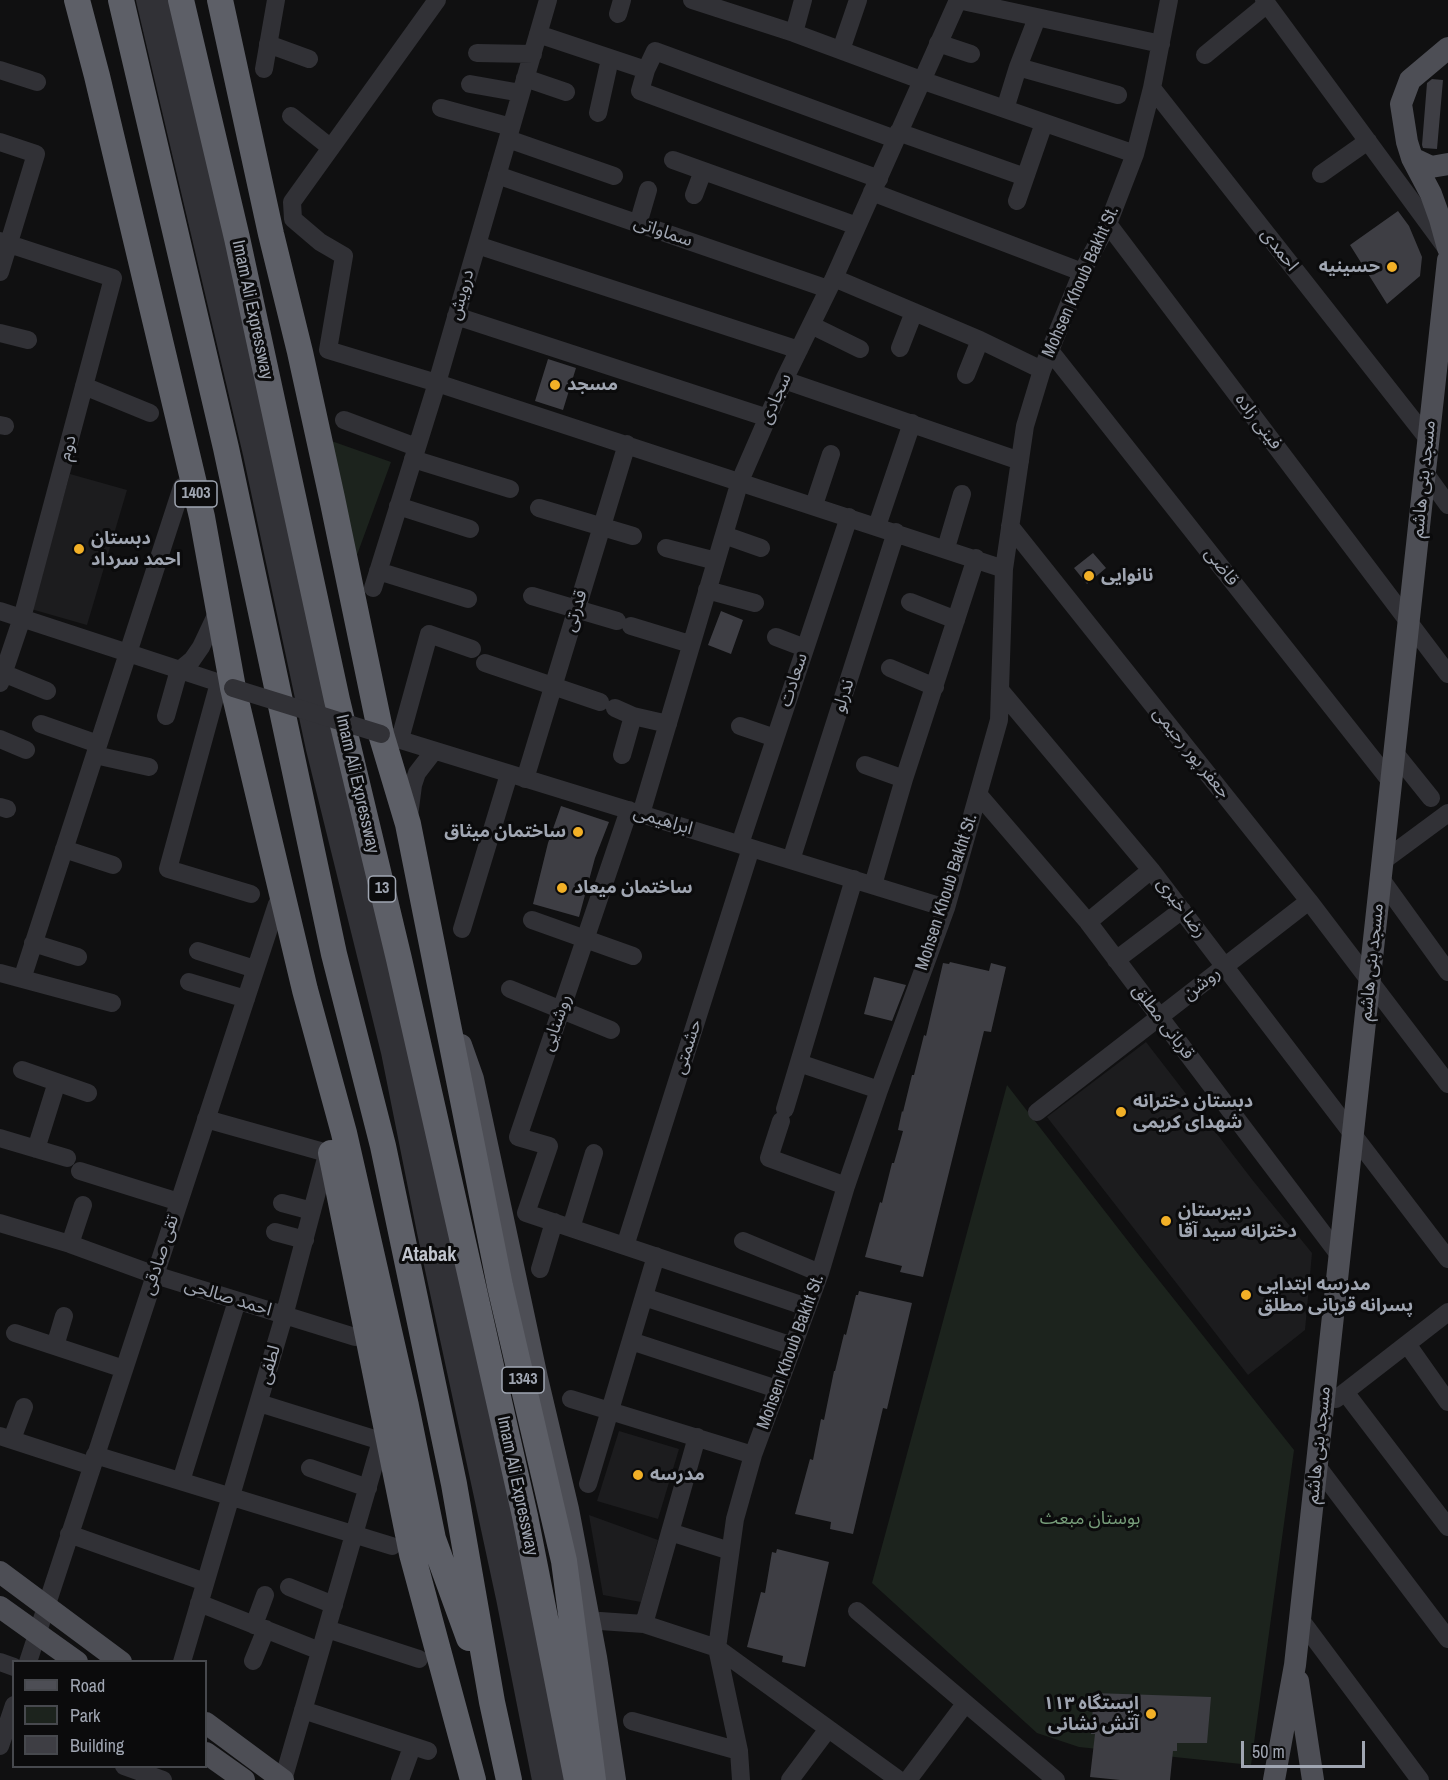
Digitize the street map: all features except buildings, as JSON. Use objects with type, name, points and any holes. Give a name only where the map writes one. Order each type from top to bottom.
[{"type":"highway","name":"1403","points":[[77,0],[202,517],[219,609],[226,685],[305,990]]},
{"type":"highway","points":[[121,0],[226,448],[334,954],[383,1146],[454,1484],[492,1702],[509,1780]]},
{"type":"highway","name":"Imam Ali Expressway","points":[[181,0],[239,250],[341,720],[399,959],[522,1504],[576,1780]]},
{"type":"highway","points":[[220,0],[271,234],[390,737],[439,983]]},
{"type":"highway","name":"1343","points":[[439,983],[500,1286],[564,1561],[593,1780]]},
{"type":"highway","points":[[305,990],[344,1133],[406,1406],[433,1539],[492,1702]]},
{"type":"highway","points":[[305,990],[315,1079],[412,1554],[473,1780]]},
{"type":"main road","points":[[1448,48],[1410,80],[1401,104],[1410,150],[1437,211],[1448,249]]},
{"type":"main road","points":[[1410,150],[1431,167],[1448,164]]},
{"type":"main road","name":"مسجد بنی هاشم","points":[[1274,1780],[1295,1665],[1428,439],[1445,327],[1448,260]]},
{"type":"main road","points":[[439,983],[473,1079],[537,1378],[568,1509],[596,1657],[615,1780]]},
{"type":"main road","points":[[0,1572],[118,1660]]},
{"type":"main road","points":[[0,1606],[74,1660]]},
{"type":"main road","name":"مسجد بنی هاشم","points":[[1295,1665],[1313,1780]]},
{"type":"main road","points":[[207,1725],[283,1780]]},
{"type":"main road","points":[[207,1754],[244,1780]]},
{"type":"street","points":[[145,0],[252,454],[315,749],[390,1053],[541,1780]]},
{"type":"street","points":[[160,0],[252,379],[287,533],[311,660],[432,1177],[531,1636],[557,1780]]},
{"type":"street","points":[[264,69],[276,0]]},
{"type":"street","points":[[437,0],[292,202],[293,219],[320,242],[344,256],[328,350],[627,444],[1004,569]]},
{"type":"street","name":"درویش","points":[[468,599],[375,580],[456,316],[548,0]]},
{"type":"street","points":[[692,0],[794,33],[921,80],[1135,154]]},
{"type":"street","points":[[794,33],[803,0]]},
{"type":"street","points":[[841,50],[858,0]]},
{"type":"street","points":[[958,0],[1161,44]]},
{"type":"street","name":"سجادی","points":[[635,812],[668,724],[740,481],[958,0]]},
{"type":"street","name":"Mohsen Khoub Bakht St.","points":[[741,1780],[739,1751],[717,1648],[735,1519],[753,1455],[820,1273],[846,1186],[879,1090],[946,908],[999,720],[1004,569],[1025,426],[1042,370],[1082,272],[1108,224],[1135,154],[1152,88],[1169,0]]},
{"type":"street","points":[[1205,55],[1265,2],[1448,249]]},
{"type":"street","points":[[1005,109],[1036,18]]},
{"type":"street","points":[[538,34],[646,70]]},
{"type":"street","points":[[938,43],[971,54]]},
{"type":"street","points":[[268,44],[309,59]]},
{"type":"street","points":[[1025,177],[655,51],[640,91],[875,185],[1082,272]]},
{"type":"street","points":[[477,53],[532,54]]},
{"type":"street","points":[[598,112],[610,59]]},
{"type":"street","points":[[1018,67],[1118,95]]},
{"type":"street","points":[[0,69],[37,82]]},
{"type":"street","points":[[470,84],[523,86],[566,92]]},
{"type":"street","name":"احمدی","points":[[1152,88],[1428,439]]},
{"type":"street","points":[[441,108],[510,133],[614,176]]},
{"type":"street","points":[[291,116],[331,148]]},
{"type":"street","points":[[1017,201],[1044,123]]},
{"type":"street","points":[[1321,174],[1368,141]]},
{"type":"street","points":[[0,142],[36,154],[4,242],[0,272]]},
{"type":"street","points":[[1384,162],[1410,150]]},
{"type":"street","points":[[673,160],[857,226]]},
{"type":"street","points":[[694,195],[703,171]]},
{"type":"street","name":"سماواتی","points":[[497,176],[638,224],[914,312],[1042,370]]},
{"type":"street","points":[[638,224],[648,190]]},
{"type":"street","name":"فینی زاده","points":[[1108,224],[1448,674]]},
{"type":"street","name":"دوم","points":[[2,678],[22,618],[113,278],[4,242]]},
{"type":"street","points":[[477,244],[799,350]]},
{"type":"street","points":[[900,348],[914,312]]},
{"type":"street","points":[[456,316],[768,418]]},
{"type":"street","points":[[811,326],[860,349]]},
{"type":"street","points":[[0,333],[28,340]]},
{"type":"street","points":[[966,375],[980,340]]},
{"type":"street","name":"قاضی","points":[[1051,352],[1391,782]]},
{"type":"street","points":[[784,380],[1020,460]]},
{"type":"street","points":[[84,386],[150,413]]},
{"type":"street","points":[[344,420],[415,453],[510,489]]},
{"type":"street","points":[[877,526],[912,423]]},
{"type":"street","name":"قدرتی","points":[[462,929],[552,686],[627,444]]},
{"type":"street","points":[[814,505],[831,454]]},
{"type":"street","points":[[1425,473],[1448,505]]},
{"type":"street","points":[[22,979],[182,487]]},
{"type":"street","points":[[946,548],[962,494]]},
{"type":"street","points":[[398,506],[470,529]]},
{"type":"street","points":[[539,508],[633,536]]},
{"type":"street","name":"سعادت","points":[[746,846],[775,738],[849,516]]},
{"type":"street","name":"جعفر پور رحیمی","points":[[1011,526],[1309,901],[1448,1084]]},
{"type":"street","name":"ندرلو","points":[[791,860],[896,532]]},
{"type":"street","points":[[724,535],[761,548]]},
{"type":"street","points":[[666,548],[716,561]]},
{"type":"street","points":[[873,885],[904,779],[976,558]]},
{"type":"street","points":[[707,590],[755,603]]},
{"type":"street","points":[[532,596],[690,644]]},
{"type":"street","points":[[910,602],[956,620]]},
{"type":"street","points":[[166,716],[179,670],[192,660],[201,647],[219,609]]},
{"type":"street","points":[[0,611],[226,685],[168,869],[251,894]]},
{"type":"street","points":[[390,737],[429,634],[472,649]]},
{"type":"street","points":[[776,637],[805,648]]},
{"type":"street","points":[[485,663],[633,716],[668,724]]},
{"type":"street","points":[[890,668],[935,687]]},
{"type":"street","points":[[2,678],[47,691]]},
{"type":"street","name":"ابراهیمی","points":[[226,685],[946,908]]},
{"type":"street","name":"رضا خیری","points":[[1000,690],[1152,870],[1448,1259]]},
{"type":"street","points":[[622,755],[633,716]]},
{"type":"street","points":[[41,724],[97,749],[149,767]]},
{"type":"street","points":[[740,726],[775,738]]},
{"type":"street","points":[[0,739],[26,750]]},
{"type":"street","points":[[408,824],[413,785],[417,773],[434,751]]},
{"type":"street","points":[[1394,752],[1431,798]]},
{"type":"street","points":[[865,765],[904,779]]},
{"type":"street","name":"قربانی مطلق","points":[[978,794],[1088,922],[1340,1256]]},
{"type":"street","name":"روشنایی","points":[[562,1225],[526,1213],[549,1146],[518,1137],[585,940],[635,812]]},
{"type":"street","points":[[1446,819],[1382,870],[1448,972]]},
{"type":"street","name":"حشمتی","points":[[625,1246],[746,846]]},
{"type":"street","points":[[64,849],[113,865]]},
{"type":"street","points":[[1088,922],[1152,870]]},
{"type":"street","points":[[846,1186],[769,1158],[854,879]]},
{"type":"street","name":"روشن","points":[[1037,1112],[1309,901]]},
{"type":"street","name":"تقی صادقی","points":[[29,1660],[277,904]]},
{"type":"street","points":[[1116,960],[1182,910]]},
{"type":"street","points":[[532,920],[633,956]]},
{"type":"street","points":[[33,943],[78,957]]},
{"type":"street","points":[[198,951],[255,969]]},
{"type":"street","points":[[0,973],[112,1003]]},
{"type":"street","points":[[189,982],[246,999]]},
{"type":"street","points":[[510,989],[611,1030]]},
{"type":"street","points":[[799,1063],[879,1090]]},
{"type":"street","points":[[22,1070],[88,1093]]},
{"type":"street","points":[[36,1149],[57,1082]]},
{"type":"street","name":"لطفی","points":[[183,1660],[284,1316],[305,1240],[323,1156],[206,1119]]},
{"type":"street","points":[[0,1138],[36,1149],[178,1203]]},
{"type":"street","points":[[540,1269],[594,1153]]},
{"type":"street","points":[[282,1203],[312,1211]]},
{"type":"street","points":[[70,1244],[83,1205]]},
{"type":"street","name":"احمد صالحی","points":[[0,1223],[70,1244],[154,1275],[355,1337]]},
{"type":"street","points":[[562,1225],[807,1307]]},
{"type":"street","points":[[275,1232],[305,1240]]},
{"type":"street","points":[[743,1241],[820,1273]]},
{"type":"street","points":[[588,1484],[656,1256]]},
{"type":"street","points":[[644,1297],[793,1346]]},
{"type":"street","points":[[181,1481],[237,1301]]},
{"type":"street","points":[[1323,1408],[1448,1312]]},
{"type":"street","points":[[55,1346],[64,1316]]},
{"type":"street","points":[[15,1333],[124,1369]]},
{"type":"street","points":[[630,1341],[777,1389]]},
{"type":"street","points":[[1407,1344],[1448,1401]]},
{"type":"street","points":[[1345,1392],[1448,1527]]},
{"type":"street","points":[[571,1399],[753,1455]]},
{"type":"street","points":[[259,1403],[381,1441],[283,1780]]},
{"type":"street","points":[[24,1407],[6,1437],[94,1461],[181,1481],[392,1546]]},
{"type":"street","points":[[644,1624],[697,1437]]},
{"type":"street","points":[[1317,1466],[1448,1639]]},
{"type":"street","points":[[310,1468],[368,1488]]},
{"type":"street","points":[[670,1532],[730,1551]]},
{"type":"street","points":[[69,1534],[206,1581]]},
{"type":"street","points":[[289,1587],[334,1605]]},
{"type":"street","points":[[254,1661],[266,1594]]},
{"type":"street","points":[[199,1603],[320,1651]]},
{"type":"street","points":[[857,1611],[1056,1780]]},
{"type":"street","points":[[1300,1619],[1420,1780]]},
{"type":"street","points":[[600,1622],[644,1624],[717,1648],[899,1780]]},
{"type":"street","points":[[327,1629],[419,1659]]},
{"type":"street","points":[[908,1780],[965,1704]]},
{"type":"street","points":[[303,1710],[420,1749],[400,1780]]},
{"type":"street","points":[[0,1746],[12,1711]]},
{"type":"street","points":[[632,1721],[739,1751]]},
{"type":"street","points":[[790,1780],[828,1729]]},
{"type":"street","points":[[127,1768],[162,1780]]},
{"type":"shaded area","name":"دبستان احمد سرداد","points":[[70,474],[127,490],[87,625],[31,609]]},
{"type":"shaded area","points":[[1146,1042],[1312,1253],[1305,1330],[1248,1375],[1047,1117]]},
{"type":"shaded area","name":"مدرسه","points":[[619,1431],[679,1449],[658,1519],[597,1501]]},
{"type":"shaded area","name":"مدرسه","points":[[589,1515],[658,1540],[641,1602],[603,1595]]},
{"type":"green space","points":[[320,437],[391,462],[350,574]]},
{"type":"green space","name":"بوستان مبعث","points":[[1007,1085],[1294,1450],[1251,1765],[1079,1747],[1037,1733],[872,1583]]},
{"type":"place","name":"حسینیه","points":[[1392,267]]},
{"type":"place","name":"مسجد","points":[[555,385]]},
{"type":"place","name":"دبستان احمد سرداد","points":[[79,549]]},
{"type":"place","name":"نانوایی","points":[[1089,576]]},
{"type":"place","name":"ساختمان میثاق","points":[[578,832]]},
{"type":"place","name":"ساختمان میعاد","points":[[562,888]]},
{"type":"place","name":"دبستان دخترانه شهدای کریمی","points":[[1121,1112]]},
{"type":"place","name":"دبیرستان دخترانه سید آقا","points":[[1166,1221]]},
{"type":"place","name":"مدرسه ابتدایی پسرانه قربانی مطلق","points":[[1246,1295]]},
{"type":"place","name":"مدرسه","points":[[638,1475]]},
{"type":"place","name":"ایستگاه ۱۱۳ آتش نشانی","points":[[1151,1714]]},
{"type":"district","name":"Atabak","points":[[429,1256]]}]
